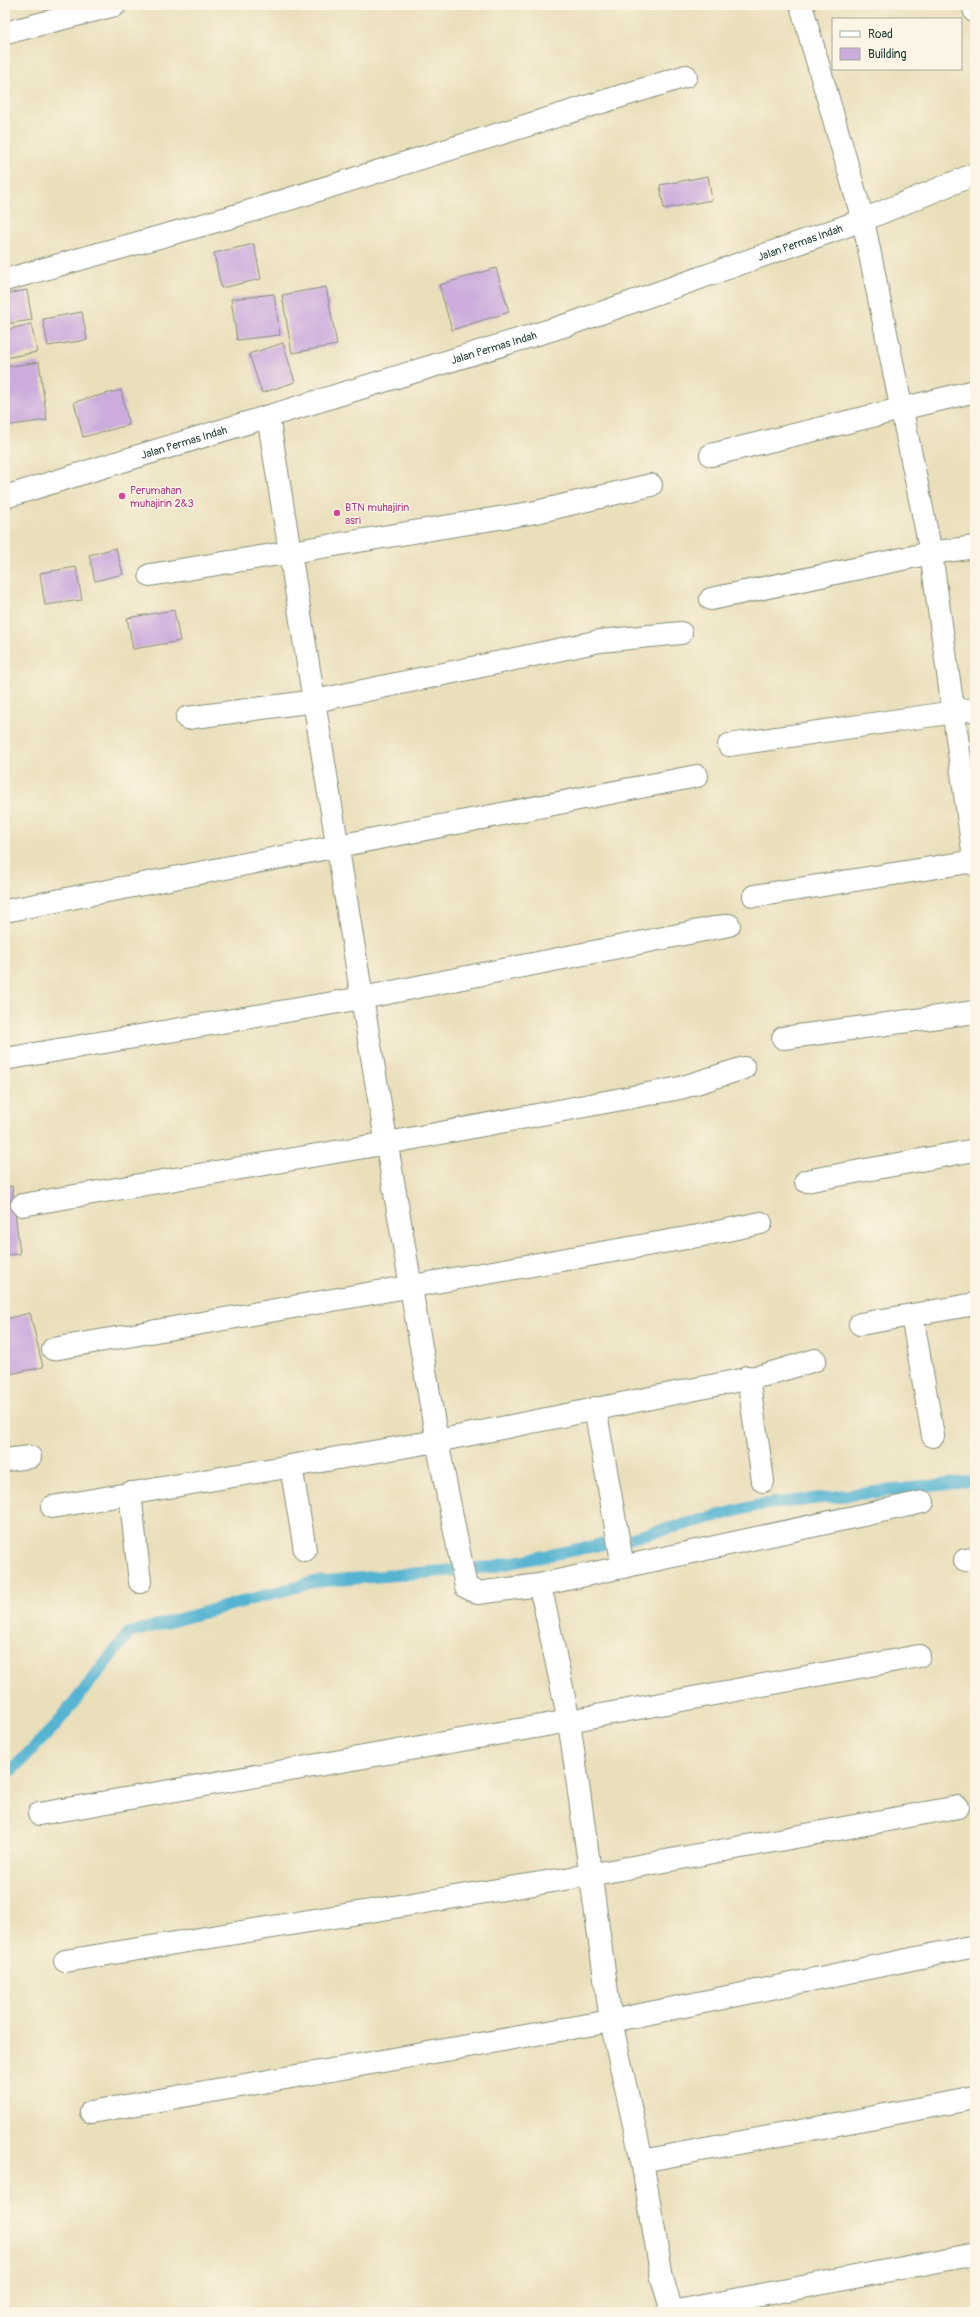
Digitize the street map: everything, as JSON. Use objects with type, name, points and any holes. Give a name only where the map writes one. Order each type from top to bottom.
[{"type":"street","points":[[5,33],[115,5]]},
{"type":"street","points":[[754,896],[975,862],[931,553],[900,410],[863,220],[801,5]]},
{"type":"street","points":[[973,5],[975,12]]},
{"type":"street","points":[[5,280],[231,217],[686,76]]},
{"type":"street","name":"Jalan Permas Indah","points":[[5,497],[268,416],[371,387],[570,324],[863,220],[975,174]]},
{"type":"street","points":[[710,455],[975,391]]},
{"type":"street","points":[[268,416],[362,998],[388,1144],[437,1441],[466,1587],[470,1591],[478,1593],[539,1585],[621,1559],[922,1502]]},
{"type":"street","points":[[150,575],[536,512],[651,485]]},
{"type":"street","points":[[711,598],[931,553],[975,547]]},
{"type":"street","points":[[187,718],[315,701],[600,641],[681,632]]},
{"type":"street","points":[[729,745],[975,709]]},
{"type":"street","points":[[5,911],[338,848],[697,776]]},
{"type":"street","points":[[5,1059],[362,998],[729,925]]},
{"type":"street","points":[[783,1038],[975,1012]]},
{"type":"street","points":[[22,1205],[388,1144],[680,1088],[744,1068]]},
{"type":"street","points":[[806,1180],[975,1150]]},
{"type":"street","points":[[53,1348],[412,1286],[761,1223]]},
{"type":"street","points":[[860,1324],[975,1304]]},
{"type":"street","points":[[912,1315],[933,1436]]},
{"type":"street","points":[[52,1507],[437,1441],[748,1377],[815,1360]]},
{"type":"street","points":[[748,1377],[763,1481]]},
{"type":"street","points":[[595,1408],[621,1559]]},
{"type":"street","points":[[5,1460],[30,1457]]},
{"type":"street","points":[[291,1466],[305,1550]]},
{"type":"street","points":[[130,1493],[140,1582]]},
{"type":"street","points":[[539,1585],[569,1721],[589,1875],[611,2021],[642,2161],[662,2278],[672,2312],[975,2254]]},
{"type":"street","points":[[39,1814],[569,1721],[919,1656]]},
{"type":"street","points":[[65,1961],[589,1875],[958,1806]]},
{"type":"street","points":[[91,2112],[611,2021],[975,1946]]},
{"type":"street","points":[[642,2161],[975,2098]]},
{"type":"building","points":[[708,176],[712,200],[664,209],[660,185]]},
{"type":"building","points":[[254,244],[261,279],[221,288],[214,253]]},
{"type":"building","points":[[496,268],[509,312],[452,330],[439,285]]},
{"type":"building","points":[[326,287],[337,345],[292,353],[282,295]]},
{"type":"building","points":[[27,290],[32,320],[5,324],[5,294]]},
{"type":"building","points":[[274,294],[280,335],[237,340],[231,299]]},
{"type":"building","points":[[82,312],[87,340],[48,346],[43,319]]},
{"type":"building","points":[[31,324],[37,352],[5,358],[5,330]]},
{"type":"building","points":[[283,343],[295,382],[262,393],[249,354]]},
{"type":"building","points":[[39,362],[47,420],[5,426],[5,367]]},
{"type":"building","points":[[121,390],[129,425],[83,437],[74,402]]},
{"type":"building","points":[[116,548],[123,574],[95,581],[89,555]]},
{"type":"building","points":[[76,567],[82,600],[45,605],[40,573]]},
{"type":"building","points":[[174,610],[180,641],[133,649],[127,618]]},
{"type":"building","points":[[12,1186],[20,1254],[5,1255],[5,1187]]},
{"type":"building","points":[[30,1313],[43,1367],[5,1375],[5,1319]]},
{"type":"waterway","points":[[5,1777],[55,1726],[129,1633],[314,1582],[490,1567],[628,1539],[759,1505],[975,1481]]},
{"type":"place","name":"Perumahan muhajirin 2&3","points":[[122,496]]},
{"type":"place","name":"BTN muhajirin asri","points":[[337,513]]}]
